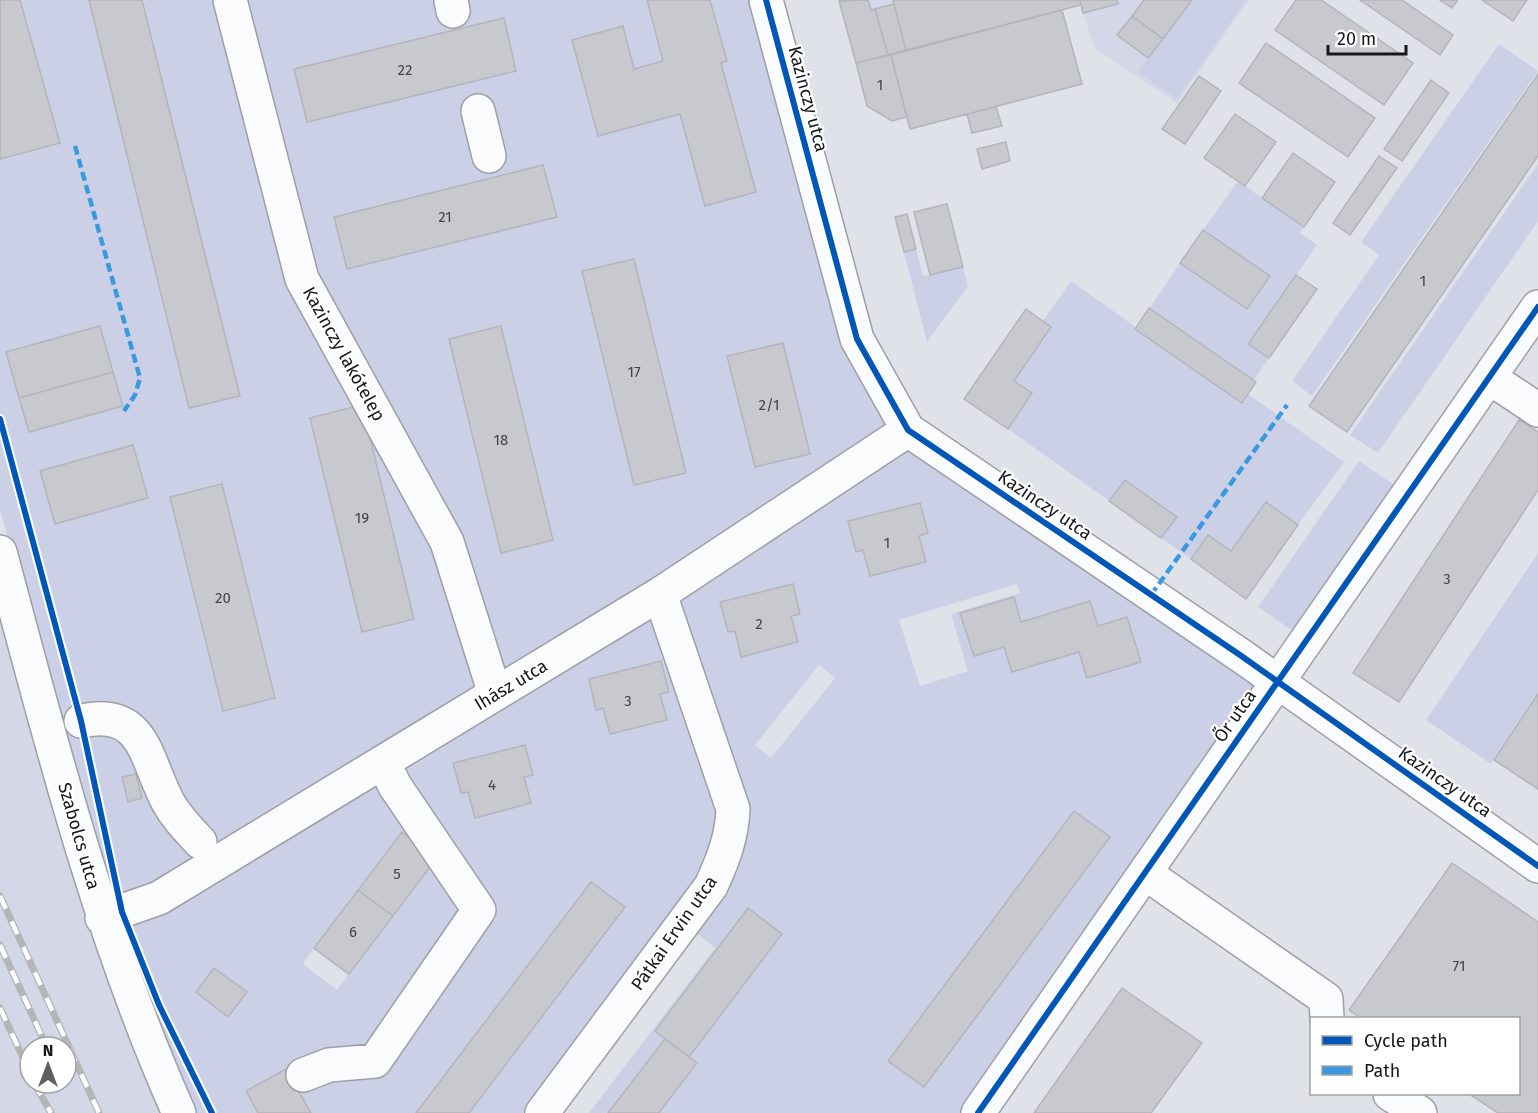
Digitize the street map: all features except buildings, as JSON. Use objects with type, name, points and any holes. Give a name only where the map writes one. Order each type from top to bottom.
[{"type":"street","name":"Kazinczy lakótelep","points":[[230,0],[302,279],[447,542],[495,694]]},
{"type":"street","name":"Kazinczy utca","points":[[766,0],[857,339],[909,430],[1277,682],[1538,866]]},
{"type":"street","points":[[478,111],[489,156]]},
{"type":"street","name":"Őr utca","points":[[978,1113],[1538,307]]},
{"type":"street","points":[[1490,378],[1538,410]]},
{"type":"street","name":"Ihász utca","points":[[102,918],[159,898],[660,594],[909,430]]},
{"type":"street","name":"Szabolcs utca","points":[[0,552],[102,918],[148,1044],[179,1113]]},
{"type":"street","name":"Pátkai Ervin utca","points":[[542,1113],[711,886],[725,855],[732,828],[733,809],[660,594]]},
{"type":"street","points":[[81,721],[104,718],[120,721],[134,729],[146,750],[169,804],[200,842]]},
{"type":"street","points":[[303,1075],[329,1065],[375,1061],[479,910],[395,786],[383,762]]},
{"type":"street","points":[[1145,873],[1326,999],[1327,1017]]},
{"type":"street","points":[[1392,1095],[1420,1113]]},
{"type":"shaded area","points":[[0,0],[761,0],[903,428],[111,911],[0,509]]},
{"type":"shaded area","points":[[838,0],[1249,0],[1177,103],[1094,48],[1081,5],[856,63]]},
{"type":"shaded area","points":[[1192,0],[1246,0],[1177,99],[1138,72]]},
{"type":"shaded area","points":[[1499,44],[1538,71],[1312,396],[1292,381],[1379,255],[1361,242]]},
{"type":"shaded area","points":[[1538,164],[1538,221],[1378,453],[1350,435]]},
{"type":"shaded area","points":[[1238,181],[1304,227],[1300,233],[1317,245],[1248,344],[1269,358],[1253,381],[1149,309],[1180,263],[1247,309],[1270,276],[1203,230]]},
{"type":"shaded area","points":[[916,249],[923,276],[963,267],[968,286],[927,342],[904,252]]},
{"type":"shaded area","points":[[1071,281],[1241,402],[1248,394],[1344,462],[1298,525],[1266,503],[1231,551],[1208,535],[1191,559],[1161,538],[1177,516],[1125,480],[1109,501],[1008,429],[1014,381],[1051,327],[1043,321]]},
{"type":"shaded area","points":[[908,434],[1274,683],[974,1113],[589,1113],[715,948],[695,932],[557,1113],[311,1113],[286,1069],[246,1091],[258,1113],[184,1113],[107,921]],"holes":[[[920,503],[928,533],[919,536],[926,562],[870,576],[863,550],[856,551],[848,521]],[[793,584],[800,613],[791,616],[798,642],[742,656],[735,631],[728,632],[720,602]],[[1017,584],[1020,593],[951,614],[968,671],[920,686],[899,620]],[[1013,598],[1021,622],[1089,601],[1098,626],[1141,661],[1087,678],[1079,652],[1012,672],[1004,647],[974,656],[960,613]],[[661,662],[668,692],[660,694],[666,720],[610,734],[603,708],[596,710],[589,679]],[[819,665],[835,678],[771,758],[755,745]],[[525,745],[533,775],[524,777],[531,803],[475,818],[468,792],[461,793],[453,763]],[[1074,811],[1110,838],[923,1087],[888,1060]],[[401,833],[436,859],[349,974],[314,948]],[[313,949],[348,975],[337,990],[303,964]]]},
{"type":"shaded area","points":[[1359,461],[1394,485],[1293,631],[1258,607]]},
{"type":"shaded area","points":[[0,535],[156,1101],[163,1113],[0,1113]]},
{"type":"shaded area","points":[[1538,553],[1538,694],[1491,764],[1426,720]]},
{"type":"railway","points":[[0,896],[99,1113]]},
{"type":"railway","points":[[0,945],[41,1035]]},
{"type":"railway","points":[[0,1008],[18,1047]]},
{"type":"railway","points":[[41,1095],[51,1113]]},
{"type":"marked path","points":[[75,146],[140,378],[135,395],[124,411]]},
{"type":"marked path","points":[[1151,595],[1287,405]]},
{"type":"cycle path","points":[[766,0],[857,339],[908,430],[1240,655],[1538,866]]},
{"type":"cycle path","points":[[978,1113],[1538,307]]},
{"type":"cycle path","points":[[0,419],[81,721],[122,912],[159,1005],[212,1113]]}]
